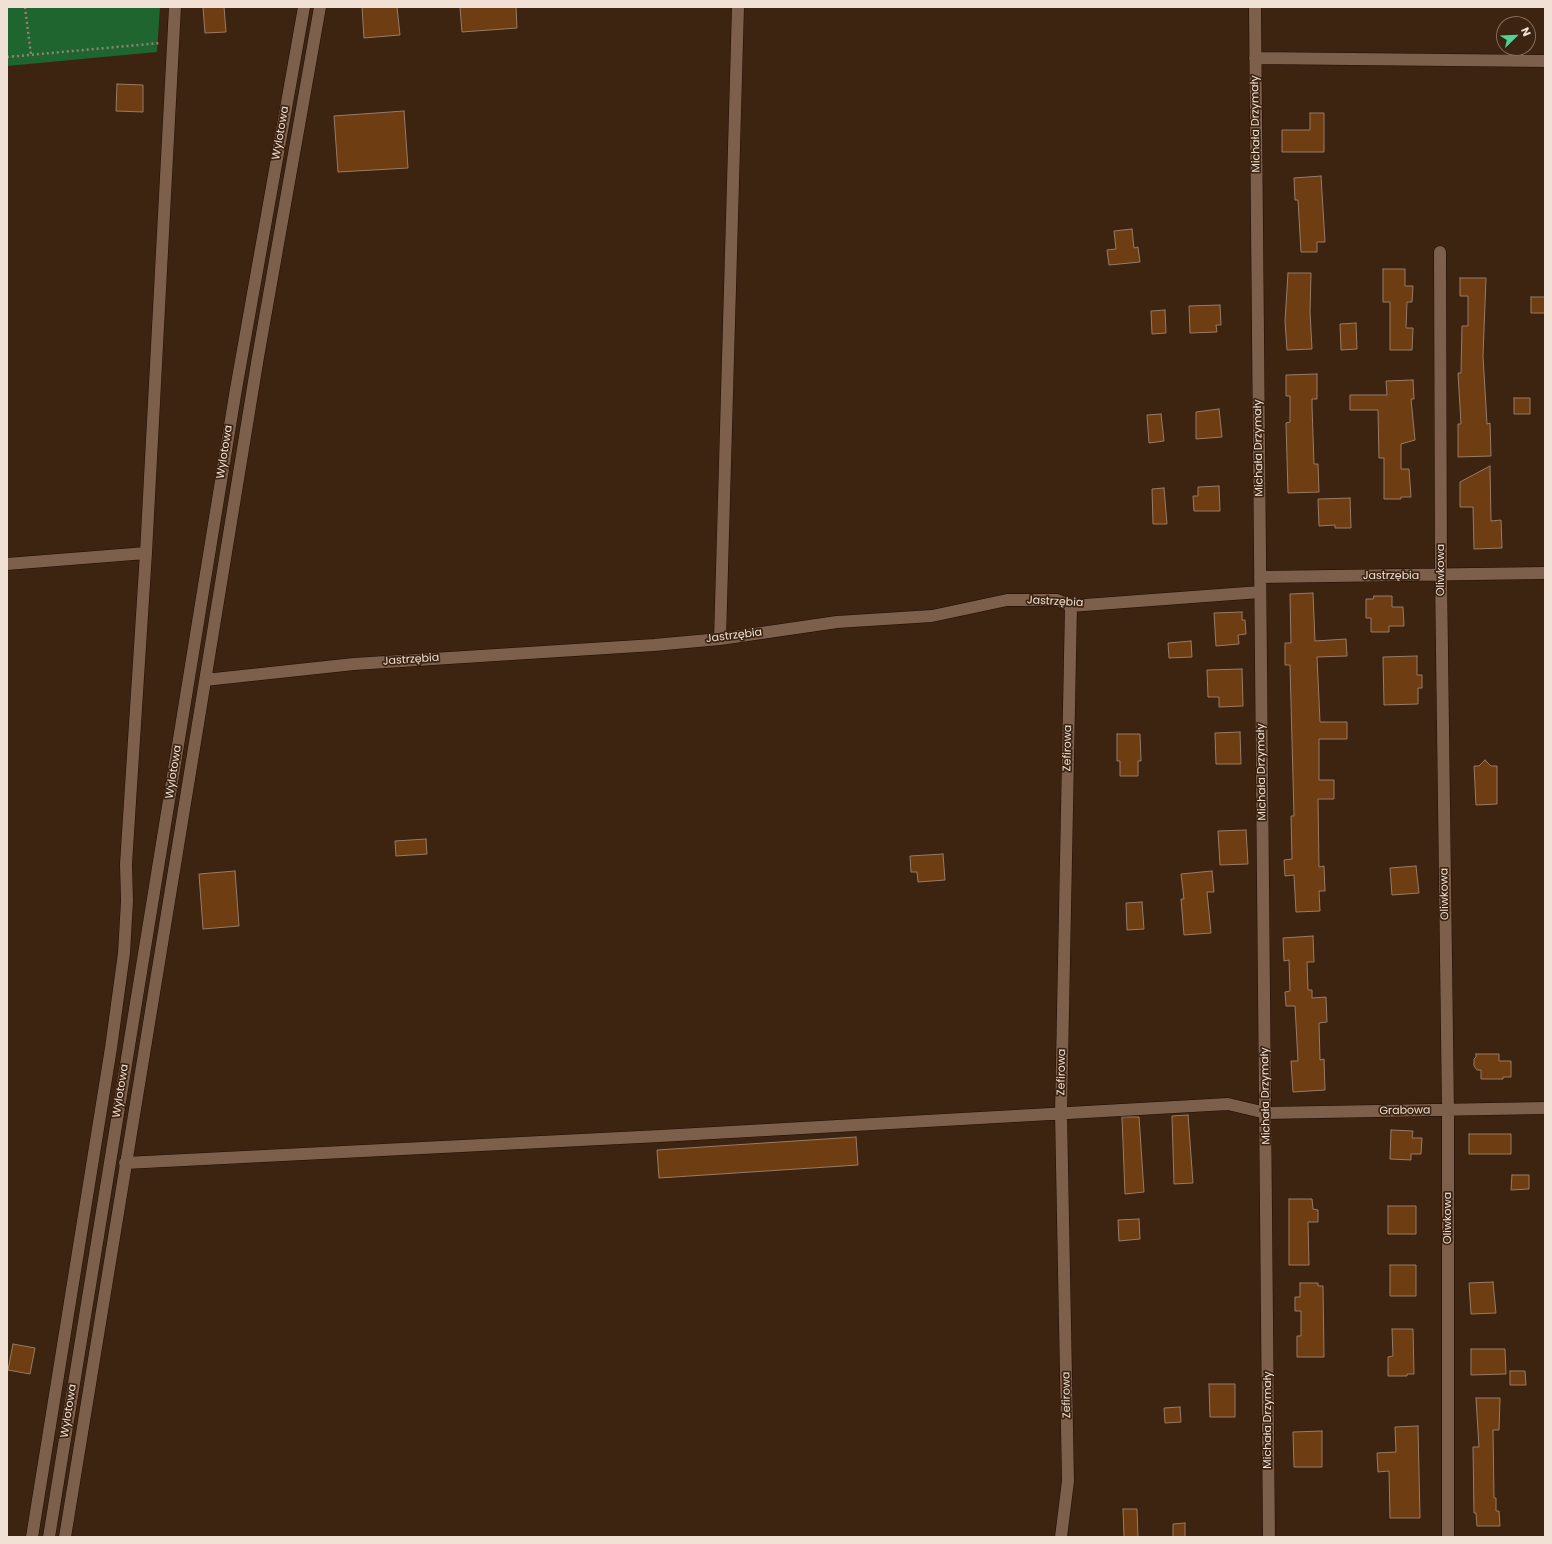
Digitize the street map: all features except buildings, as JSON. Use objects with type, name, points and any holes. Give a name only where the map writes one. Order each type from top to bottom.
[{"type":"street","name":"Wylotowa","points":[[32,1537],[111,1048],[124,953],[127,901],[126,864],[146,553],[175,7]]},
{"type":"street","name":"Wylotowa","points":[[49,1537],[234,396],[304,7]]},
{"type":"street","name":"Wylotowa","points":[[65,1537],[259,349],[320,7]]},
{"type":"street","points":[[720,639],[738,7]]},
{"type":"street","name":"Michała Drzymały","points":[[1255,7],[1269,1537]]},
{"type":"street","points":[[1255,58],[1545,61]]},
{"type":"street","name":"Oliwkowa","points":[[1440,252],[1441,575],[1448,1110],[1448,1537]]},
{"type":"street","points":[[7,564],[146,553]]},
{"type":"street","name":"Jastrzębia","points":[[1260,576],[1545,573]]},
{"type":"street","name":"Jastrzębia","points":[[205,680],[354,664],[654,645],[720,639],[837,622],[932,616],[1008,600],[1057,600],[1071,606],[1260,592]]},
{"type":"street","name":"Zefirowa","points":[[1061,1537],[1068,1480],[1061,1113],[1071,606]]},
{"type":"street","name":"Grabowa","points":[[125,1163],[1228,1104],[1266,1113],[1545,1108]]},
{"type":"path","points":[[25,7],[32,55]]},
{"type":"path","points":[[7,58],[173,42]]},
{"type":"green space","points":[[7,7],[160,7],[157,52],[7,66]]}]
